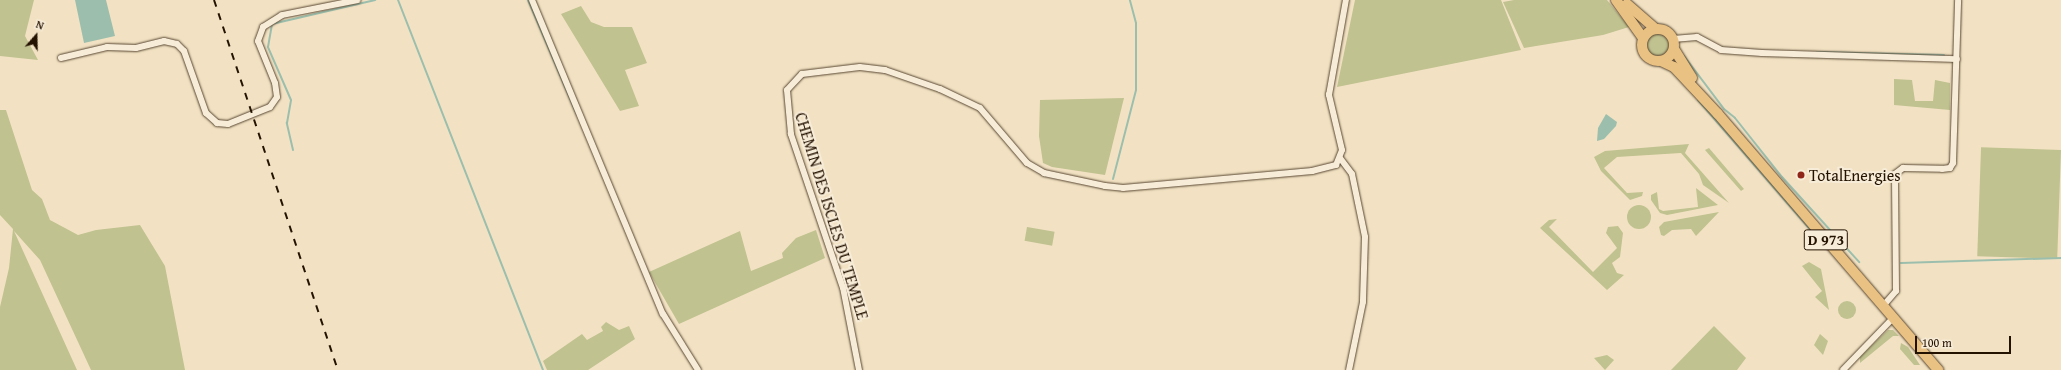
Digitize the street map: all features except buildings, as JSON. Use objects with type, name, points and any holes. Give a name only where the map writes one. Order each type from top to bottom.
[{"type":"main road","points":[[1616,0],[1643,38],[1642,47],[1645,55],[1661,61],[1669,57],[1673,44],[1666,31],[1656,29],[1623,0]]},
{"type":"main road","points":[[1643,38],[1656,29]]},
{"type":"main road","name":"D 973","points":[[1673,44],[1718,114]]},
{"type":"main road","name":"D 973","points":[[1661,61],[1674,66],[1718,114],[1938,370]]},
{"type":"street","points":[[61,58],[107,47],[136,48],[164,41],[177,44],[184,51],[206,113],[217,123],[228,124],[270,107],[277,97],[275,83],[258,41],[263,27],[282,15],[358,0]]},
{"type":"street","points":[[532,0],[663,314],[698,370]]},
{"type":"street","points":[[1346,0],[1329,95],[1342,150],[1340,158],[1352,174],[1365,237],[1363,302],[1349,370]]},
{"type":"street","points":[[1883,306],[1896,291],[1895,174],[1903,168],[1942,169],[1950,168],[1953,163],[1958,0]]},
{"type":"street","points":[[1673,44],[1697,37],[1721,50],[1755,53],[1956,59]]},
{"type":"street","name":"CHEMIN DES ISCLES DU TEMPLE","points":[[859,370],[843,288],[791,134],[787,90],[802,74],[860,67],[884,70],[940,88],[980,108],[1027,163],[1044,173],[1105,186],[1123,188],[1312,171],[1328,169],[1340,158]]},
{"type":"street","points":[[1842,370],[1893,318]]},
{"type":"shaded area","points":[[0,0],[34,0],[25,36],[38,60],[0,56]]},
{"type":"shaded area","points":[[75,0],[106,0],[115,36],[84,43]]},
{"type":"shaded area","points":[[1355,0],[1501,0],[1521,50],[1337,87]]},
{"type":"shaded area","points":[[1514,0],[1607,0],[1629,27],[1603,35],[1524,48],[1503,2]]},
{"type":"shaded area","points":[[581,6],[591,22],[604,27],[632,27],[647,63],[625,70],[639,106],[620,111],[561,14]]},
{"type":"shaded area","points":[[1658,33],[1667,36],[1670,45],[1667,54],[1658,57],[1649,54],[1646,45],[1649,36]]},
{"type":"shaded area","points":[[1894,79],[1912,80],[1915,101],[1933,101],[1935,80],[1950,83],[1950,110],[1894,105]]},
{"type":"shaded area","points":[[1124,98],[1105,175],[1052,167],[1043,163],[1039,136],[1040,100]]},
{"type":"shaded area","points":[[0,110],[6,110],[32,190],[42,199],[50,220],[78,235],[96,230],[140,225],[165,266],[185,370],[91,370],[40,260],[14,231],[77,370],[0,370],[0,307],[9,268],[13,229],[0,215]]},
{"type":"shaded area","points":[[1606,114],[1617,122],[1616,126],[1604,139],[1597,141],[1598,128]]},
{"type":"shaded area","points":[[1689,144],[1685,153],[1729,203],[1703,185],[1699,174],[1681,153],[1617,157],[1604,168],[1627,193],[1643,192],[1642,196],[1630,200],[1601,171],[1594,157],[1605,151]]},
{"type":"shaded area","points":[[1981,147],[2061,150],[2057,259],[1977,256]]},
{"type":"shaded area","points":[[1709,148],[1744,189],[1741,191],[1705,150]]},
{"type":"shaded area","points":[[1696,188],[1718,205],[1667,215],[1660,213],[1651,200],[1651,195],[1657,192],[1659,209],[1663,211],[1698,207]]},
{"type":"shaded area","points":[[1639,205],[1644,206],[1650,212],[1650,222],[1644,228],[1639,229],[1634,228],[1628,222],[1627,217],[1628,212],[1634,206]]},
{"type":"shaded area","points":[[1719,212],[1696,236],[1691,229],[1672,230],[1664,236],[1661,235],[1659,227],[1664,222]]},
{"type":"shaded area","points":[[1557,219],[1549,227],[1593,272],[1617,248],[1606,233],[1608,227],[1618,226],[1623,233],[1620,257],[1612,263],[1617,273],[1624,275],[1607,290],[1540,228],[1549,220]]},
{"type":"shaded area","points":[[1027,227],[1055,232],[1052,246],[1025,241]]},
{"type":"shaded area","points":[[816,230],[825,258],[679,324],[649,272],[740,231],[751,271],[783,258],[782,253],[796,238]]},
{"type":"shaded area","points":[[1809,262],[1821,269],[1829,310],[1815,297],[1822,291],[1802,266]]},
{"type":"shaded area","points":[[1847,301],[1853,304],[1856,310],[1853,316],[1847,319],[1841,316],[1838,310],[1841,304]]},
{"type":"shaded area","points":[[606,322],[619,330],[629,326],[635,339],[588,370],[547,370],[543,361],[582,334],[587,340],[603,331],[601,327]]},
{"type":"shaded area","points":[[1714,326],[1746,358],[1737,370],[1671,370]]},
{"type":"shaded area","points":[[1888,330],[1893,330],[1899,336],[1893,336],[1860,363],[1860,357]]},
{"type":"shaded area","points":[[1820,334],[1828,341],[1823,355],[1814,345]]},
{"type":"shaded area","points":[[1901,343],[1908,347],[1920,365],[1914,365],[1900,349]]},
{"type":"shaded area","points":[[1607,355],[1614,360],[1605,370],[1594,358]]},
{"type":"waterway","points":[[293,150],[287,123],[291,100],[268,47],[272,24],[375,0]]},
{"type":"waterway","points":[[398,0],[543,370]]},
{"type":"waterway","points":[[528,0],[577,115]]},
{"type":"waterway","points":[[1113,179],[1136,90],[1136,23],[1130,0]]},
{"type":"waterway","points":[[1817,52],[1944,55]]},
{"type":"waterway","points":[[1684,56],[1724,109],[1735,118],[1782,177],[1859,262]]},
{"type":"waterway","points":[[1698,100],[1814,234]]},
{"type":"waterway","points":[[1901,263],[2061,258]]},
{"type":"railway","points":[[214,0],[338,370]]},
{"type":"place","name":"TotalEnergies","points":[[1801,175]]}]
